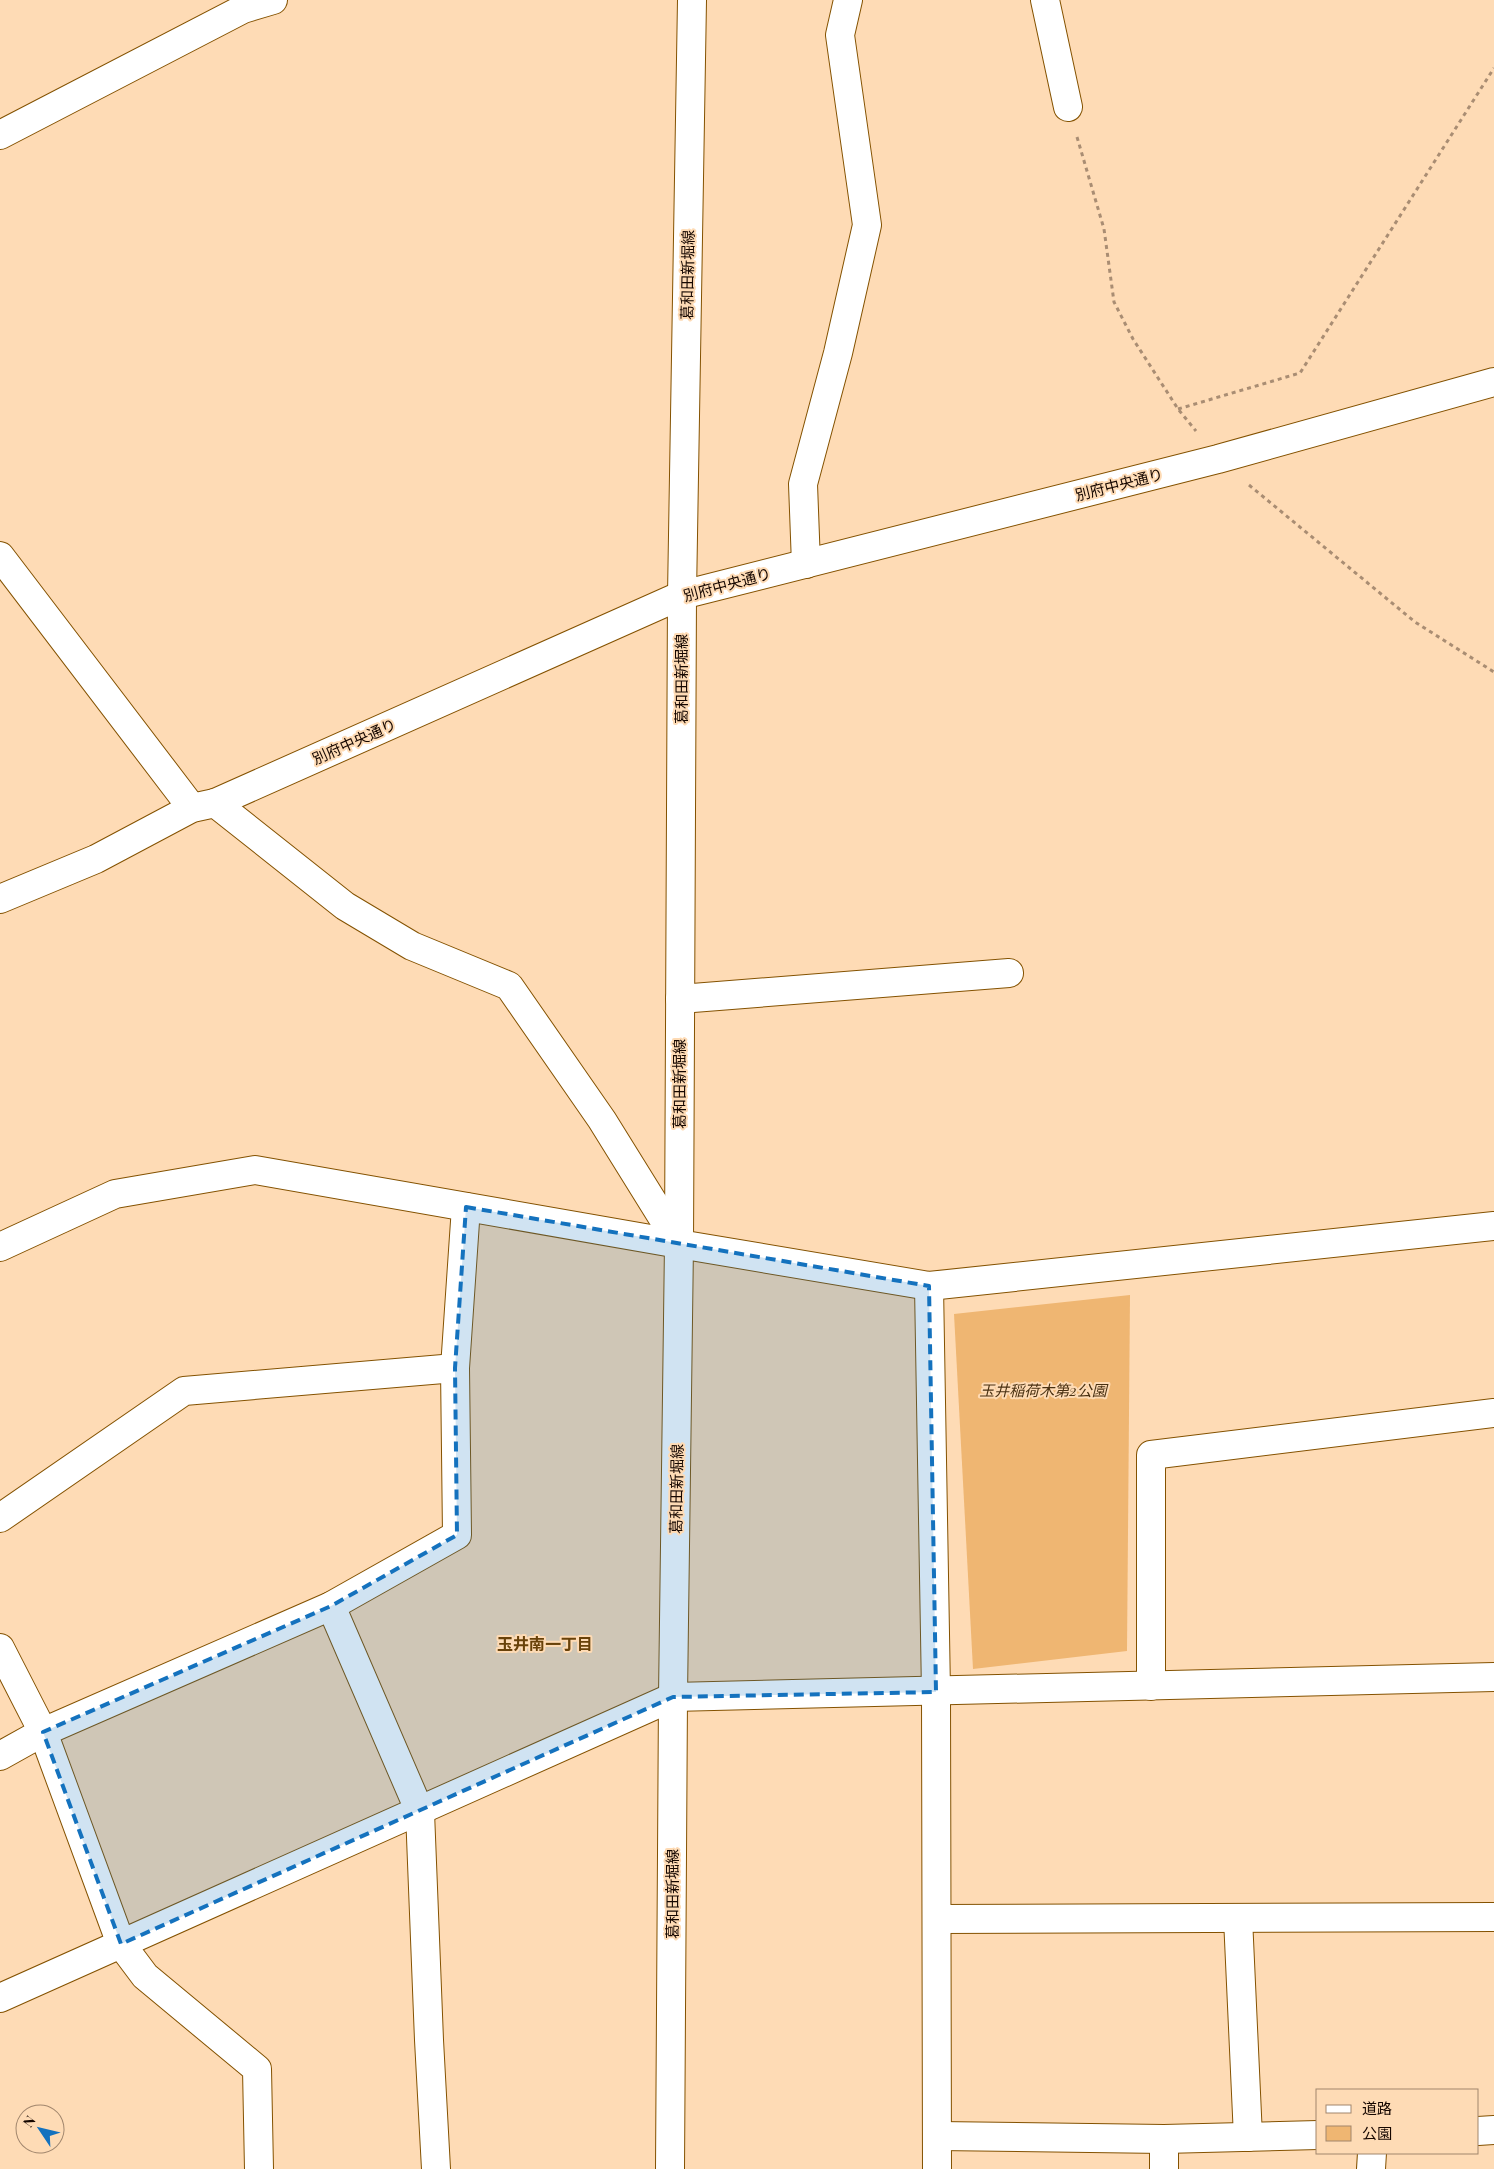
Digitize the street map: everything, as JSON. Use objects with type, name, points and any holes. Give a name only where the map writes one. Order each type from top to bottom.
[{"type":"street","points":[[0,135],[243,10],[274,0]]},
{"type":"street","name":"葛和田新堀線","points":[[670,2169],[673,1697],[679,1244],[682,595],[692,0]]},
{"type":"street","points":[[806,564],[803,484],[838,353],[867,224],[840,35],[848,0]]},
{"type":"street","points":[[1045,0],[1068,107]]},
{"type":"street","name":"別府中央通り","points":[[0,899],[96,859],[204,805],[682,595],[1218,459],[1494,382]]},
{"type":"street","points":[[0,556],[204,805],[345,906],[412,946],[509,986],[602,1120],[679,1244]]},
{"type":"street","points":[[680,999],[1009,973]]},
{"type":"street","points":[[0,1247],[115,1194],[254,1170],[929,1286],[1494,1226]]},
{"type":"street","points":[[0,1756],[43,1732],[331,1606],[457,1535],[454,1368],[466,1207]]},
{"type":"street","points":[[929,1286],[936,1692],[938,1919],[937,2169]]},
{"type":"street","points":[[0,1518],[184,1391],[454,1368]]},
{"type":"street","points":[[1151,1686],[1151,1455],[1494,1413]]},
{"type":"street","points":[[331,1606],[420,1812],[436,2169]]},
{"type":"street","points":[[0,1648],[43,1732],[121,1944],[145,1976],[257,2068],[259,2169]]},
{"type":"street","points":[[0,1998],[420,1812],[673,1697],[1494,1677]]},
{"type":"street","points":[[938,1919],[1494,1917]]},
{"type":"street","points":[[1238,1918],[1248,2137]]},
{"type":"street","points":[[1479,2131],[1494,2130]]},
{"type":"street","points":[[938,2136],[1164,2139],[1316,2135]]},
{"type":"street","points":[[1164,2139],[1164,2169]]},
{"type":"street","points":[[1371,2169],[1372,2154]]},
{"type":"path","points":[[1178,409],[1300,373],[1494,68]]},
{"type":"path","points":[[1068,107],[1104,229],[1114,302],[1133,339],[1178,409],[1218,459],[1415,622],[1494,672]]},
{"type":"highlighted area","points":[[466,1207],[929,1286],[936,1692],[673,1697],[121,1944],[43,1732],[331,1606],[457,1535],[455,1368]]},
{"type":"green space","name":"玉井稲荷木第2公園","points":[[1130,1295],[1127,1651],[973,1669],[954,1314]]},
{"type":"district","name":"玉井南一丁目","points":[[545,1643]]}]
